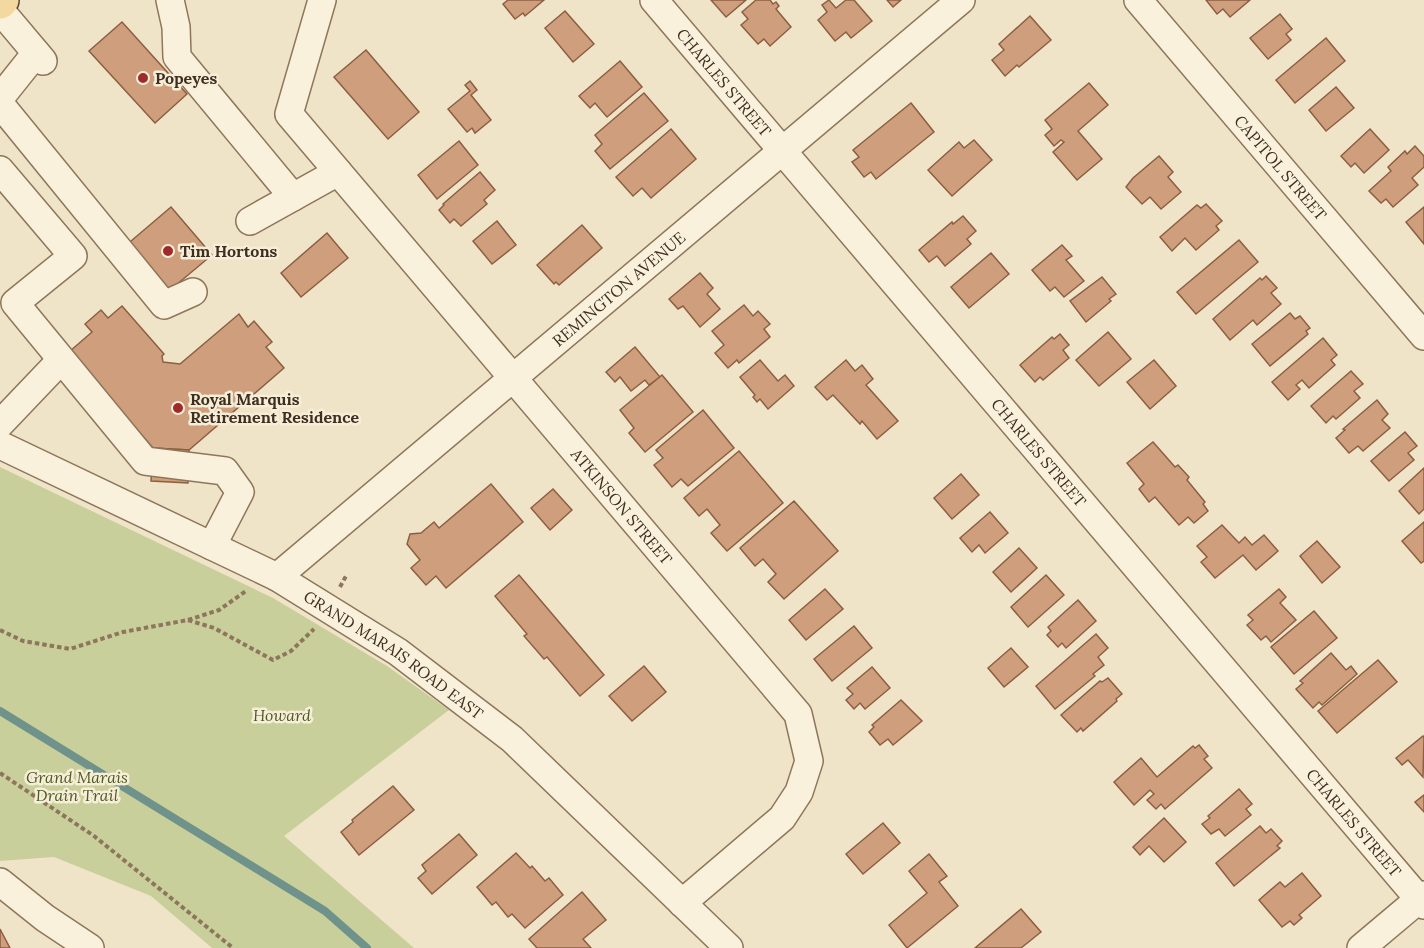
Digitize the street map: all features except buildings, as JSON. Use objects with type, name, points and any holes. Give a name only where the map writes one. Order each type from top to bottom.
[{"type":"street","points":[[170,0],[176,27],[177,57],[293,197]]},
{"type":"street","name":"CHARLES STREET","points":[[654,0],[1422,900]]},
{"type":"street","name":"REMINGTON AVENUE","points":[[277,577],[961,0]]},
{"type":"street","name":"CAPITOL STREET","points":[[1138,0],[1424,336]]},
{"type":"street","name":"ATKINSON STREET","points":[[322,3],[289,114],[798,714],[809,761],[800,792],[782,818],[682,903]]},
{"type":"street","points":[[0,10],[39,57],[0,98]]},
{"type":"street","points":[[0,104],[164,305],[192,292]]},
{"type":"street","points":[[0,170],[73,256],[15,303],[145,460],[225,471],[240,492],[212,546]]},
{"type":"street","points":[[250,220],[338,172]]},
{"type":"street","points":[[0,424],[61,360]]},
{"type":"street","name":"GRAND MARAIS ROAD EAST","points":[[0,445],[277,577],[398,652],[512,739],[729,948]]},
{"type":"street","points":[[0,882],[45,918],[90,948]]},
{"type":"street","points":[[1361,948],[1422,900]]},
{"type":"path","points":[[0,630],[23,641],[70,649],[123,632],[188,620],[219,610],[251,588]]},
{"type":"path","points":[[188,620],[214,628],[273,660],[291,651],[318,625]]},
{"type":"path","points":[[0,773],[94,836],[233,948]]},
{"type":"green space","name":"Howard","points":[[0,467],[273,598],[387,666],[449,710],[284,836],[414,948],[212,948],[151,896],[54,857],[0,861]]},
{"type":"waterway","points":[[0,711],[325,911],[367,948]]},
{"type":"place","name":"Popeyes","points":[[143,78]]},
{"type":"place","name":"Tim Hortons","points":[[168,251]]},
{"type":"place","name":"Royal Marquis Retirement Residence","points":[[178,408]]},
{"type":"park label","name":"Grand Marais Drain Trail","points":[[77,786]]}]
